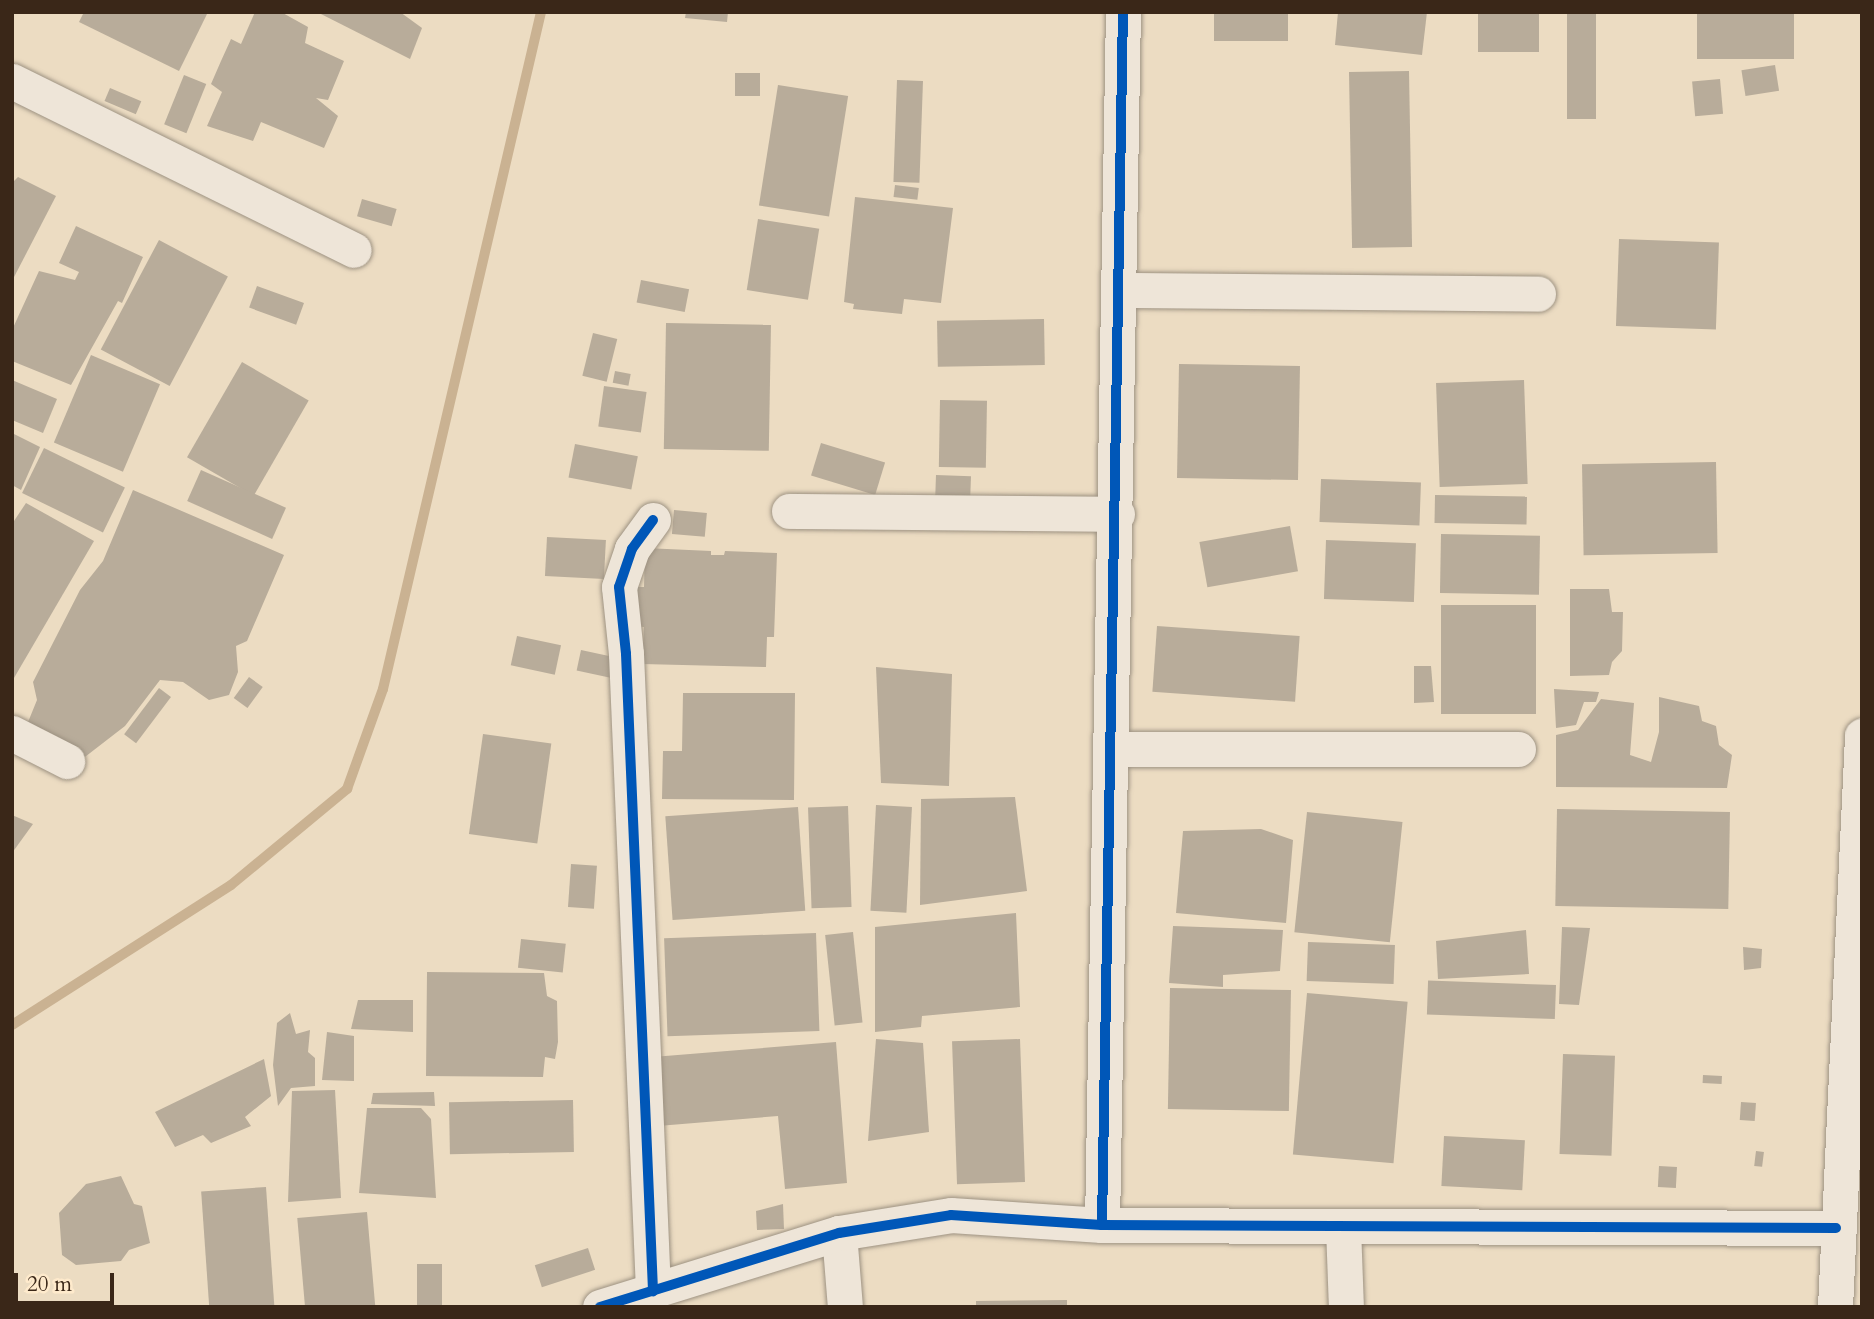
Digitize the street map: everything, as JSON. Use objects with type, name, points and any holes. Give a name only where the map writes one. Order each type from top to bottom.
[{"type":"street","points":[[1102,1226],[1121,290],[1123,12]]},
{"type":"street","points":[[12,81],[354,250]]},
{"type":"street","points":[[1121,290],[1538,294]]},
{"type":"street","points":[[789,511],[1116,514]]},
{"type":"street","points":[[653,520],[632,549],[619,587],[626,654],[653,1290]]},
{"type":"street","points":[[12,733],[67,761]]},
{"type":"street","points":[[1835,1307],[1836,1228],[1862,736]]},
{"type":"street","points":[[1112,749],[1518,749]]},
{"type":"street","points":[[600,1307],[839,1233],[979,1214],[1102,1226],[1836,1228]]},
{"type":"street","points":[[1343,1227],[1346,1307]]},
{"type":"street","points":[[839,1233],[845,1307]]},
{"type":"building","points":[[84,12],[208,12],[179,71],[79,22]]},
{"type":"building","points":[[255,12],[281,12],[308,27],[305,43],[344,61],[328,100],[316,98],[338,116],[324,148],[261,122],[253,141],[207,126],[222,92],[211,84],[231,39],[241,44]]},
{"type":"building","points":[[317,12],[400,12],[422,28],[410,59]]},
{"type":"building","points":[[686,12],[728,12],[727,22],[685,18]]},
{"type":"building","points":[[1214,12],[1288,12],[1288,41],[1214,41]]},
{"type":"building","points":[[1338,12],[1427,12],[1422,55],[1335,45]]},
{"type":"building","points":[[1478,12],[1539,12],[1539,52],[1478,52]]},
{"type":"building","points":[[1567,12],[1596,12],[1596,119],[1567,119]]},
{"type":"building","points":[[1697,12],[1794,12],[1794,59],[1697,59]]},
{"type":"building","points":[[1775,65],[1779,91],[1745,96],[1741,70]]},
{"type":"building","points":[[1409,71],[1412,247],[1352,248],[1349,72]]},
{"type":"building","points":[[735,73],[760,73],[760,96],[735,96]]},
{"type":"building","points":[[184,75],[206,84],[186,133],[164,124]]},
{"type":"building","points":[[1720,79],[1723,114],[1695,116],[1692,81]]},
{"type":"building","points":[[897,80],[923,81],[919,183],[893,182]]},
{"type":"building","points":[[778,85],[848,96],[829,217],[759,205]]},
{"type":"building","points":[[110,88],[141,101],[136,114],[105,101]]},
{"type":"building","points":[[18,177],[56,196],[12,281],[12,183]]},
{"type":"building","points":[[895,185],[919,188],[917,200],[894,197]]},
{"type":"building","points":[[855,197],[953,208],[941,303],[904,299],[902,314],[853,309],[854,304],[844,302]]},
{"type":"building","points":[[362,199],[397,209],[392,226],[357,216]]},
{"type":"building","points":[[758,219],[819,229],[808,300],[747,290]]},
{"type":"building","points":[[76,226],[143,257],[122,303],[118,301],[71,385],[12,361],[12,330],[39,271],[75,280],[79,272],[59,263]]},
{"type":"building","points":[[1619,239],[1719,242],[1716,329],[1616,326]]},
{"type":"building","points":[[159,240],[228,277],[170,386],[101,349]]},
{"type":"building","points":[[641,280],[689,289],[685,312],[637,303]]},
{"type":"building","points":[[257,286],[304,303],[296,325],[249,308]]},
{"type":"building","points":[[1044,319],[1045,365],[938,367],[937,321]]},
{"type":"building","points":[[666,323],[771,325],[769,451],[664,449]]},
{"type":"building","points":[[593,333],[617,339],[607,382],[582,376]]},
{"type":"building","points":[[91,355],[160,384],[123,472],[54,442]]},
{"type":"building","points":[[242,362],[309,400],[254,496],[187,457]]},
{"type":"building","points":[[1179,364],[1300,366],[1298,480],[1177,478]]},
{"type":"building","points":[[615,371],[631,374],[628,386],[613,383]]},
{"type":"building","points":[[12,380],[57,399],[43,433],[12,420]]},
{"type":"building","points":[[1524,380],[1528,484],[1440,487],[1436,383]]},
{"type":"building","points":[[604,386],[647,392],[641,433],[598,427]]},
{"type":"building","points":[[940,400],[987,401],[986,468],[939,467]]},
{"type":"building","points":[[12,433],[40,447],[21,490],[12,485]]},
{"type":"building","points":[[821,443],[885,463],[875,495],[811,476]]},
{"type":"building","points":[[575,444],[638,456],[631,490],[569,477]]},
{"type":"building","points":[[44,448],[125,487],[103,532],[22,493]]},
{"type":"building","points":[[1716,462],[1718,553],[1584,555],[1582,464]]},
{"type":"building","points":[[201,470],[286,508],[272,539],[187,501]]},
{"type":"building","points":[[936,475],[971,476],[970,503],[935,502]]},
{"type":"building","points":[[1321,479],[1421,482],[1419,525],[1319,522]]},
{"type":"building","points":[[133,490],[284,555],[247,641],[236,646],[238,672],[229,695],[209,700],[183,682],[160,680],[125,726],[81,760],[26,727],[37,700],[33,682],[80,590],[103,561]]},
{"type":"building","points":[[1435,495],[1527,497],[1526,525],[1435,523]]},
{"type":"building","points":[[26,503],[94,541],[14,678],[12,524]]},
{"type":"building","points":[[674,510],[707,513],[705,537],[672,534]]},
{"type":"building","points":[[1290,526],[1298,571],[1207,587],[1199,542]]},
{"type":"building","points":[[1441,534],[1540,536],[1539,595],[1440,593]]},
{"type":"building","points":[[547,537],[606,540],[604,579],[545,576]]},
{"type":"building","points":[[1326,540],[1416,543],[1414,602],[1324,599]]},
{"type":"building","points":[[645,548],[711,551],[711,555],[724,555],[725,551],[777,553],[774,637],[767,637],[766,667],[642,664],[644,627],[632,626],[634,587],[644,587]]},
{"type":"building","points":[[1570,589],[1609,589],[1612,612],[1623,612],[1622,651],[1612,662],[1609,675],[1570,676]]},
{"type":"building","points":[[1441,605],[1536,605],[1536,714],[1441,714]]},
{"type":"building","points":[[1157,626],[1300,636],[1295,702],[1152,692]]},
{"type":"building","points":[[517,636],[561,645],[555,675],[511,665]]},
{"type":"building","points":[[581,650],[618,658],[614,678],[577,671]]},
{"type":"building","points":[[1414,666],[1431,666],[1434,702],[1414,703]]},
{"type":"building","points":[[876,667],[952,674],[949,786],[881,783]]},
{"type":"building","points":[[249,677],[263,687],[247,708],[234,698]]},
{"type":"building","points":[[159,688],[171,697],[136,743],[124,734]]},
{"type":"building","points":[[1554,689],[1599,692],[1596,702],[1584,702],[1576,725],[1556,728]]},
{"type":"building","points":[[683,693],[795,693],[794,800],[662,799],[663,751],[682,751]]},
{"type":"building","points":[[1659,697],[1699,706],[1702,721],[1716,726],[1719,745],[1732,755],[1727,788],[1556,787],[1556,735],[1578,730],[1601,699],[1634,703],[1630,755],[1651,762],[1659,732]]},
{"type":"building","points":[[483,734],[551,744],[537,844],[469,834]]},
{"type":"building","points":[[1015,797],[1027,891],[920,905],[921,799]]},
{"type":"building","points":[[876,805],[912,807],[906,913],[870,911]]},
{"type":"building","points":[[848,806],[852,907],[812,908],[808,807]]},
{"type":"building","points":[[798,807],[805,911],[673,920],[665,816]]},
{"type":"building","points":[[1557,809],[1730,812],[1728,909],[1555,906]]},
{"type":"building","points":[[1307,812],[1402,822],[1390,942],[1294,932]]},
{"type":"building","points":[[12,815],[33,824],[12,853]]},
{"type":"building","points":[[1261,829],[1293,840],[1286,923],[1176,913],[1183,831]]},
{"type":"building","points":[[571,864],[597,866],[594,909],[568,907]]},
{"type":"building","points":[[1016,913],[1020,1007],[922,1016],[921,1027],[875,1032],[875,927]]},
{"type":"building","points":[[1173,926],[1283,930],[1280,971],[1223,975],[1223,987],[1169,983]]},
{"type":"building","points":[[1562,927],[1590,928],[1579,1005],[1559,1004]]},
{"type":"building","points":[[1526,930],[1529,974],[1438,979],[1436,941]]},
{"type":"building","points":[[853,932],[863,1023],[835,1025],[825,935]]},
{"type":"building","points":[[816,933],[819,1031],[668,1036],[664,938]]},
{"type":"building","points":[[521,939],[566,944],[563,973],[518,968]]},
{"type":"building","points":[[1308,942],[1395,945],[1394,984],[1307,981]]},
{"type":"building","points":[[1743,947],[1762,949],[1761,968],[1744,970]]},
{"type":"building","points":[[427,972],[544,973],[547,996],[557,1001],[558,1042],[555,1059],[545,1057],[543,1077],[426,1076]]},
{"type":"building","points":[[1428,981],[1556,985],[1555,1019],[1427,1015]]},
{"type":"building","points":[[1170,988],[1291,990],[1289,1111],[1168,1109]]},
{"type":"building","points":[[1307,993],[1408,1002],[1393,1163],[1293,1154]]},
{"type":"building","points":[[358,1000],[413,1000],[413,1032],[351,1029]]},
{"type":"building","points":[[290,1013],[296,1034],[310,1030],[308,1052],[315,1058],[315,1086],[291,1088],[278,1106],[273,1065],[277,1023]]},
{"type":"building","points":[[327,1032],[354,1036],[354,1081],[322,1080]]},
{"type":"building","points":[[876,1039],[923,1043],[929,1132],[868,1141]]},
{"type":"building","points":[[1020,1039],[1025,1182],[957,1184],[952,1041]]},
{"type":"building","points":[[836,1042],[847,1183],[785,1189],[778,1116],[658,1126],[653,1057]]},
{"type":"building","points":[[1563,1054],[1615,1056],[1611,1156],[1560,1154]]},
{"type":"building","points":[[264,1059],[271,1096],[245,1117],[251,1126],[211,1143],[203,1135],[175,1147],[155,1112]]},
{"type":"building","points":[[1703,1075],[1722,1076],[1722,1084],[1703,1083]]},
{"type":"building","points":[[335,1090],[341,1198],[288,1202],[292,1091]]},
{"type":"building","points":[[434,1092],[435,1106],[371,1104],[373,1093]]},
{"type":"building","points":[[573,1100],[574,1152],[450,1154],[449,1102]]},
{"type":"building","points":[[1741,1102],[1756,1103],[1755,1121],[1740,1120]]},
{"type":"building","points":[[367,1108],[421,1108],[431,1119],[436,1198],[359,1193]]},
{"type":"building","points":[[1444,1136],[1525,1140],[1522,1190],[1441,1186]]},
{"type":"building","points":[[1756,1151],[1764,1152],[1762,1167],[1754,1166]]},
{"type":"building","points":[[1659,1166],[1677,1167],[1676,1188],[1658,1187]]},
{"type":"building","points":[[121,1176],[134,1204],[142,1206],[150,1243],[129,1250],[121,1261],[76,1265],[62,1255],[59,1213],[86,1184]]},
{"type":"building","points":[[266,1187],[274,1307],[209,1307],[201,1192]]},
{"type":"building","points":[[783,1204],[784,1229],[757,1230],[756,1211]]},
{"type":"building","points":[[367,1212],[375,1306],[305,1307],[297,1218]]},
{"type":"building","points":[[588,1248],[595,1270],[542,1287],[535,1265]]},
{"type":"building","points":[[417,1264],[442,1264],[442,1307],[417,1307]]},
{"type":"building","points":[[1067,1300],[1067,1307],[976,1307],[976,1301]]},
{"type":"building","points":[[47,1301],[48,1307],[20,1307],[20,1305]]},
{"type":"waterway","points":[[12,1025],[231,885],[347,789],[383,689],[541,12]]},
{"type":"cycle path","points":[[1102,1225],[1123,12]]},
{"type":"cycle path","points":[[653,520],[632,549],[619,587],[626,654],[653,1291]]},
{"type":"cycle path","points":[[600,1307],[839,1233],[951,1215],[1102,1225],[1836,1228]]}]
